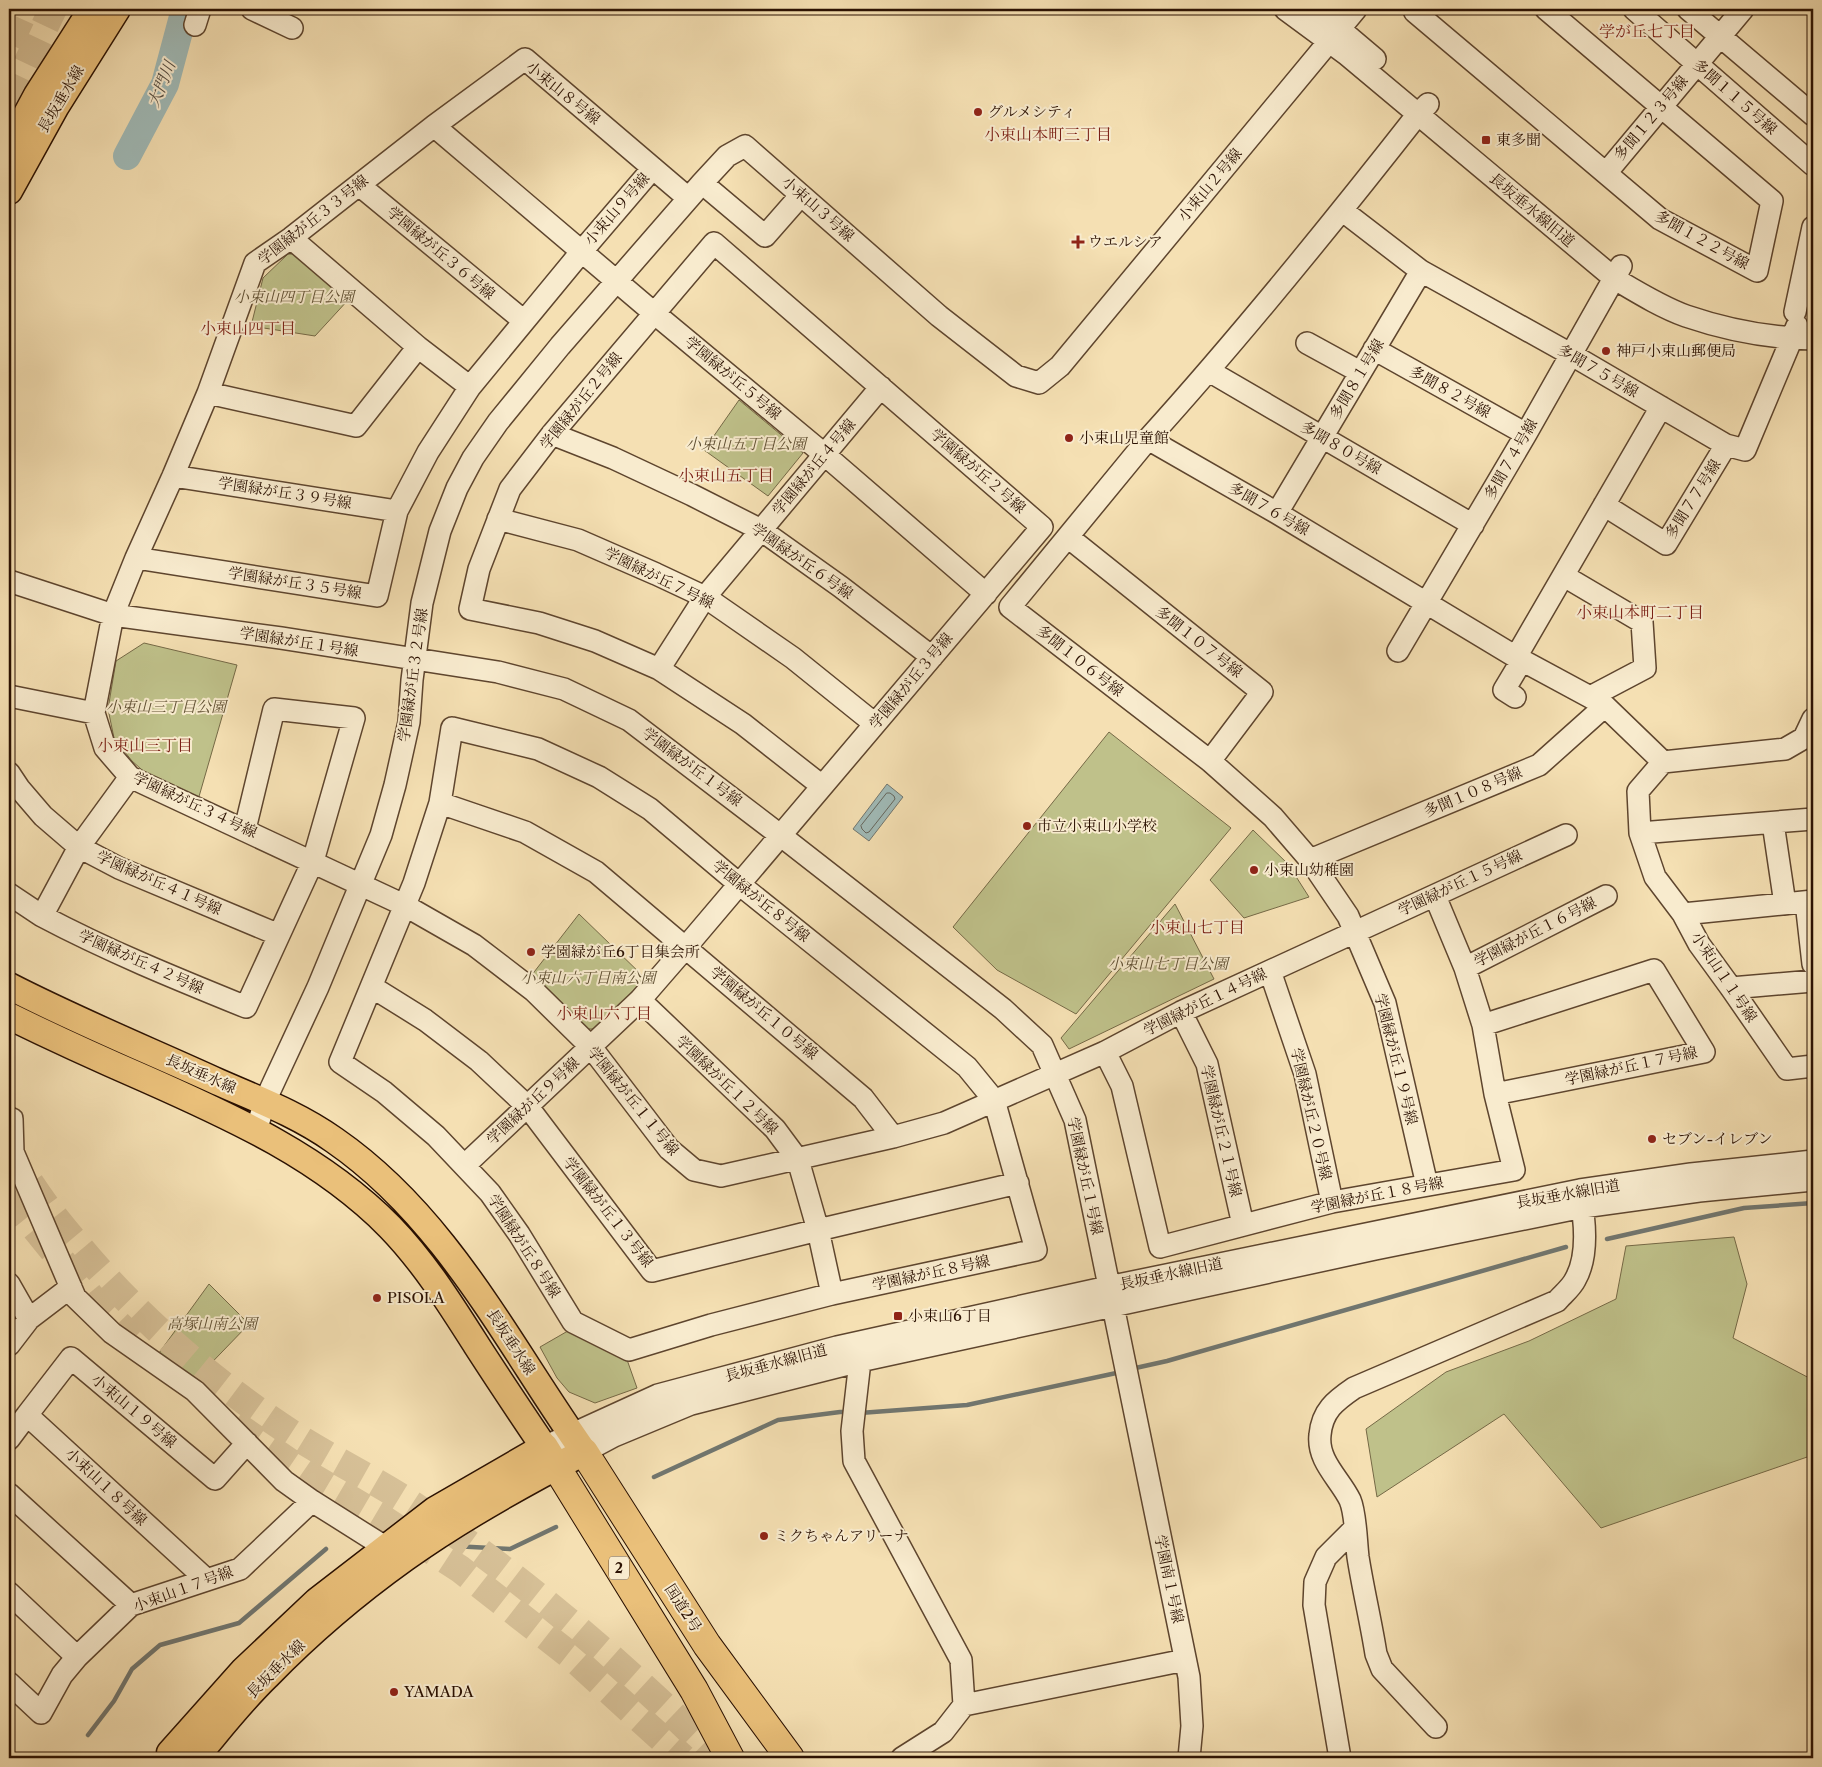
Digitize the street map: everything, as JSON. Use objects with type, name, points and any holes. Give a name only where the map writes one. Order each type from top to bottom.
[{"type":"highway","name":"国道2号","points":[[577,1443],[707,1645],[790,1758]]},
{"type":"highway","name":"2","points":[[550,1456],[694,1690],[730,1758]]},
{"type":"highway","points":[[707,1645],[774,1758]]},
{"type":"highway","points":[[694,1690],[742,1758]]},
{"type":"main road","name":"長坂垂水線","points":[[9,147],[38,95],[92,9]]},
{"type":"main road","name":"長坂垂水線","points":[[9,191],[56,106],[117,9]]},
{"type":"main road","name":"長坂垂水線","points":[[9,986],[303,1120],[335,1141],[373,1171],[415,1211],[448,1250],[484,1300],[577,1443],[435,1510],[385,1547],[318,1601],[244,1670],[168,1756]]},
{"type":"main road","name":"長坂垂水線","points":[[9,1016],[212,1108],[290,1148],[320,1168],[354,1195],[390,1228],[426,1270],[460,1318],[550,1456]]},
{"type":"main road","name":"長坂垂水線","points":[[195,1758],[265,1677],[315,1630],[406,1557],[470,1516],[550,1456]]},
{"type":"street","points":[[252,9],[292,28]]},
{"type":"street","name":"長坂垂水線旧道","points":[[1285,9],[1335,36],[1645,296],[1685,315],[1740,332],[1799,326],[1813,339]]},
{"type":"street","name":"長坂垂水線旧道","points":[[1316,9],[1335,36]]},
{"type":"street","name":"小束山２号線","points":[[1039,384],[1060,366],[1356,9]]},
{"type":"street","name":"多聞１２２号線","points":[[1416,9],[1415,12],[1660,218],[1757,271],[1772,201],[1546,9]]},
{"type":"street","name":"多聞１１５号線","points":[[1634,9],[1813,165]]},
{"type":"street","points":[[1688,9],[1813,115]]},
{"type":"street","name":"多聞１２３号線","points":[[1606,172],[1743,9]]},
{"type":"street","name":"小束山８号線","points":[[434,126],[525,60],[653,168],[695,190],[765,236],[801,195]]},
{"type":"street","points":[[1148,439],[1209,371],[1343,211],[1423,110]]},
{"type":"street","points":[[434,126],[582,250],[616,281]]},
{"type":"street","name":"学園緑が丘３３号線","points":[[113,615],[208,393],[255,263],[291,238],[434,126]]},
{"type":"street","name":"小束山３号線","points":[[616,281],[727,156],[745,146],[939,316],[1016,376],[1039,384]]},
{"type":"street","name":"小束山９号線","points":[[582,250],[653,168]]},
{"type":"street","name":"学園緑が丘３６号線","points":[[359,185],[524,321]]},
{"type":"street","name":"多聞７５号線","points":[[1343,211],[1421,270],[1726,445]]},
{"type":"street","points":[[1726,445],[1745,450],[1799,326],[1813,227]]},
{"type":"street","points":[[291,238],[418,347],[470,387]]},
{"type":"street","name":"学園緑が丘２号線","points":[[822,786],[743,724],[659,669],[595,641],[539,623],[470,609],[479,569],[510,489],[552,434],[654,313],[714,243],[1042,527]]},
{"type":"street","name":"学園緑が丘３５号線","points":[[136,558],[377,596],[398,510],[428,452],[470,387],[582,250]]},
{"type":"street","name":"多聞８１号線","points":[[1277,513],[1421,270]]},
{"type":"street","name":"多聞７４号線","points":[[1398,651],[1572,355],[1618,272]]},
{"type":"street","name":"学園緑が丘５号線","points":[[616,281],[825,455],[986,594]]},
{"type":"street","name":"学園緑が丘３２号線","points":[[256,1131],[264,1101],[318,987],[381,835],[395,785],[409,722],[422,603],[436,546],[457,488],[473,458],[498,422],[616,281]]},
{"type":"street","points":[[1307,343],[1360,372]]},
{"type":"street","points":[[208,393],[356,426],[418,347]]},
{"type":"street","name":"多聞８２号線","points":[[1374,350],[1526,434]]},
{"type":"street","name":"多聞８０号線","points":[[1209,371],[1473,525]]},
{"type":"street","name":"学園緑が丘４号線","points":[[659,669],[705,597],[881,387]]},
{"type":"street","points":[[1515,697],[1504,690],[1519,658],[1661,407]]},
{"type":"street","name":"学園緑が丘６号線","points":[[552,434],[614,458],[761,530],[842,587],[932,657]]},
{"type":"street","name":"多聞７６号線","points":[[1148,439],[1597,702],[1664,762]]},
{"type":"street","name":"多聞１０６号線","points":[[1148,439],[1010,608],[1210,761],[1273,817],[1310,860]]},
{"type":"street","name":"多聞７７号線","points":[[1604,505],[1666,544],[1726,445]]},
{"type":"street","name":"学園緑が丘３９号線","points":[[173,476],[398,510]]},
{"type":"street","name":"学園緑が丘７号線","points":[[498,519],[578,540],[705,597],[794,658],[875,724]]},
{"type":"street","name":"学園緑が丘３号線","points":[[780,835],[1042,527]]},
{"type":"street","name":"多聞１０７号線","points":[[1068,538],[1262,692],[1210,761]]},
{"type":"street","name":"多聞１０８号線","points":[[1310,860],[1539,765],[1597,702],[1645,668],[1642,622],[1564,576]]},
{"type":"street","name":"学園緑が丘１号線","points":[[9,581],[113,615],[281,638],[498,672],[564,690],[629,720],[1003,1009],[1042,1045],[1076,1120],[1118,1336]]},
{"type":"street","name":"学園緑が丘３４号線","points":[[113,615],[94,713],[105,748],[130,777],[245,829],[361,885]]},
{"type":"street","points":[[9,696],[94,713]]},
{"type":"street","name":"学園緑が丘４２号線","points":[[42,916],[89,941],[156,971],[246,1007],[313,861],[354,718],[274,709],[245,829]]},
{"type":"street","points":[[1664,762],[1785,749],[1804,738],[1813,719]]},
{"type":"street","name":"学園緑が丘８号線","points":[[452,728],[538,748],[599,777],[650,809],[739,884],[967,1067],[994,1100],[1036,1250],[832,1294],[711,1325],[629,1350],[572,1322],[519,1234],[490,1193],[436,1136],[384,1092],[340,1062],[414,883],[440,803],[452,728]]},
{"type":"street","name":"小束山１１号線","points":[[1664,762],[1638,791],[1640,834],[1655,877],[1683,914],[1699,944],[1787,1069],[1813,1066]]},
{"type":"street","name":"学園緑が丘４１号線","points":[[9,772],[19,788],[43,816],[79,847],[119,868],[279,935]]},
{"type":"street","points":[[9,894],[42,916],[79,847],[130,777]]},
{"type":"street","name":"学園緑が丘１０号線","points":[[440,803],[525,832],[596,872],[863,1098],[894,1137]]},
{"type":"street","points":[[1640,834],[1813,819]]},
{"type":"street","points":[[1773,823],[1801,902],[1813,964]]},
{"type":"street","name":"学園緑が丘１５号線","points":[[1354,932],[1436,896],[1526,862],[1566,834]]},
{"type":"street","name":"学園緑が丘９号線","points":[[465,1165],[640,1000],[780,835]]},
{"type":"street","name":"学園緑が丘１９号線","points":[[1310,860],[1348,916],[1385,1003],[1427,1185]]},
{"type":"street","name":"学園緑が丘１１号線","points":[[361,885],[404,905],[474,945],[534,991],[591,1047],[669,1149],[694,1170],[721,1176],[894,1137],[944,1123],[1056,1075]]},
{"type":"street","name":"学園緑が丘１８号線","points":[[1105,1052],[1122,1086],[1160,1247],[1332,1202],[1514,1170],[1495,1094],[1483,1025],[1465,968],[1436,896]]},
{"type":"street","name":"学園緑が丘１６号線","points":[[1465,968],[1606,896]]},
{"type":"street","points":[[1683,914],[1801,902]]},
{"type":"street","name":"学園緑が丘１４号線","points":[[1056,1075],[1182,1012],[1354,932]]},
{"type":"street","name":"学園緑が丘１７号線","points":[[1483,1025],[1654,970],[1704,1052],[1495,1094]]},
{"type":"street","name":"学園緑が丘２０号線","points":[[1270,971],[1305,1074],[1332,1202]]},
{"type":"street","points":[[1731,988],[1813,981]]},
{"type":"street","name":"学園緑が丘１３号線","points":[[372,987],[425,1020],[479,1061],[528,1107],[652,1271],[1018,1183]]},
{"type":"street","name":"学園緑が丘１２号線","points":[[640,1000],[775,1129],[798,1160],[818,1230],[832,1294]]},
{"type":"street","name":"学園緑が丘２１号線","points":[[1182,1012],[1207,1064],[1243,1225]]},
{"type":"street","points":[[9,1118],[12,1119],[11,1154],[75,1297],[112,1333],[195,1391],[284,1482],[385,1547]]},
{"type":"street","name":"長坂垂水線旧道","points":[[577,1443],[658,1395],[837,1347],[1375,1249],[1691,1174],[1813,1161]]},
{"type":"street","name":"長坂垂水線旧道","points":[[1581,1199],[1699,1191],[1813,1180]]},
{"type":"street","points":[[1436,1728],[1382,1669],[1376,1654],[1358,1557],[1351,1501],[1330,1470],[1322,1452],[1320,1437],[1322,1420],[1334,1402],[1354,1388],[1556,1301],[1575,1280],[1585,1251],[1581,1199]]},
{"type":"street","points":[[9,1284],[29,1319]]},
{"type":"street","points":[[9,1345],[29,1319],[71,1287]]},
{"type":"street","name":"長坂垂水線旧道","points":[[577,1443],[614,1436],[691,1404],[1110,1296]]},
{"type":"street","name":"学園南１号線","points":[[1118,1336],[1189,1677],[1192,1726],[1190,1758]]},
{"type":"street","name":"小束山１９号線","points":[[27,1415],[70,1358],[214,1479],[248,1444]]},
{"type":"street","points":[[860,1361],[852,1431],[854,1461],[961,1660],[964,1705]]},
{"type":"street","points":[[9,1439],[27,1415]]},
{"type":"street","name":"小束山１８号線","points":[[27,1415],[207,1580]]},
{"type":"street","points":[[9,1494],[131,1605]]},
{"type":"street","name":"小束山１７号線","points":[[9,1683],[41,1713],[62,1675],[77,1657],[131,1605],[240,1568],[312,1501]]},
{"type":"street","points":[[1340,1758],[1314,1605],[1316,1582],[1326,1557],[1355,1528]]},
{"type":"street","points":[[9,1593],[77,1657]]},
{"type":"street","points":[[902,1758],[943,1732],[964,1705],[1185,1660]]},
{"type":"green space","name":"小束山四丁目公園","points":[[288,254],[298,254],[349,299],[315,336],[251,326],[263,278]]},
{"type":"green space","name":"小束山五丁目公園","points":[[739,400],[803,453],[768,496],[704,450]]},
{"type":"green space","name":"小束山三丁目公園","points":[[144,643],[237,665],[198,800],[149,776],[132,761],[114,738],[108,709],[116,661]]},
{"type":"green space","points":[[1109,732],[1231,828],[1076,1014],[997,970],[953,927]]},
{"type":"green space","points":[[1253,830],[1288,864],[1309,897],[1244,918],[1210,880]]},
{"type":"green space","name":"小束山七丁目公園","points":[[1175,904],[1214,979],[1069,1049],[1061,1038]]},
{"type":"green space","name":"小束山六丁目南公園","points":[[579,914],[645,978],[597,1029],[581,1029],[531,976]]},
{"type":"green space","points":[[1734,1237],[1747,1284],[1733,1338],[1813,1380],[1813,1455],[1601,1528],[1504,1414],[1377,1497],[1366,1429],[1446,1372],[1529,1341],[1616,1299],[1626,1246]]},
{"type":"green space","name":"高塚山南公園","points":[[209,1284],[249,1324],[194,1381],[159,1353]]},
{"type":"green space","points":[[573,1328],[625,1354],[637,1388],[595,1403],[569,1392],[557,1378],[540,1347]]},
{"type":"water","points":[[887,784],[903,797],[869,841],[853,829]]},
{"type":"waterway","name":"大門川","points":[[127,156],[165,84],[185,9]]},
{"type":"waterway","points":[[1607,1239],[1744,1208],[1813,1203]]},
{"type":"waterway","points":[[1131,1369],[1167,1361],[1566,1247]]},
{"type":"waterway","points":[[860,1413],[967,1405],[1121,1372]]},
{"type":"waterway","points":[[654,1477],[778,1420],[850,1412]]},
{"type":"waterway","points":[[453,1546],[510,1549],[556,1527]]},
{"type":"waterway","points":[[88,1735],[114,1701],[132,1669],[160,1645],[239,1623],[326,1549]]},
{"type":"tunnel","points":[[9,44],[25,9]]},
{"type":"tunnel","points":[[9,102],[53,9]]},
{"type":"tunnel","points":[[30,1183],[60,1224],[103,1275],[153,1326],[207,1372],[294,1435],[404,1499],[498,1565],[575,1626],[648,1691],[718,1758]]},
{"type":"tunnel","points":[[9,1196],[91,1297],[133,1339]]},
{"type":"tunnel","points":[[234,1424],[304,1472],[377,1515],[460,1569],[571,1656],[683,1758]]},
{"type":"place","name":"グルメシティ","points":[[978,112]]},
{"type":"place","name":"東多聞","points":[[1486,140]]},
{"type":"place","name":"ウエルシア","points":[[1078,242]]},
{"type":"place","name":"神戸小束山郵便局","points":[[1606,351]]},
{"type":"place","name":"小束山児童館","points":[[1069,438]]},
{"type":"place","name":"市立小束山小学校","points":[[1027,826]]},
{"type":"place","name":"小束山幼稚園","points":[[1254,870]]},
{"type":"place","name":"学園緑が丘6丁目集会所","points":[[531,952]]},
{"type":"place","name":"セブン-イレブン","points":[[1652,1139]]},
{"type":"place","name":"PISOLA","points":[[377,1298]]},
{"type":"place","name":"小束山6丁目","points":[[898,1316]]},
{"type":"place","name":"ミクちゃんアリーナ","points":[[764,1536]]},
{"type":"place","name":"YAMADA","points":[[394,1692]]},
{"type":"district","name":"学が丘七丁目","points":[[1647,31]]},
{"type":"district","name":"小束山本町三丁目","points":[[1048,134]]},
{"type":"district","name":"小束山四丁目","points":[[248,328]]},
{"type":"district","name":"小束山五丁目","points":[[726,475]]},
{"type":"district","name":"小束山本町二丁目","points":[[1640,612]]},
{"type":"district","name":"小束山三丁目","points":[[145,745]]},
{"type":"district","name":"小束山七丁目","points":[[1197,927]]},
{"type":"district","name":"小束山六丁目","points":[[604,1013]]}]
